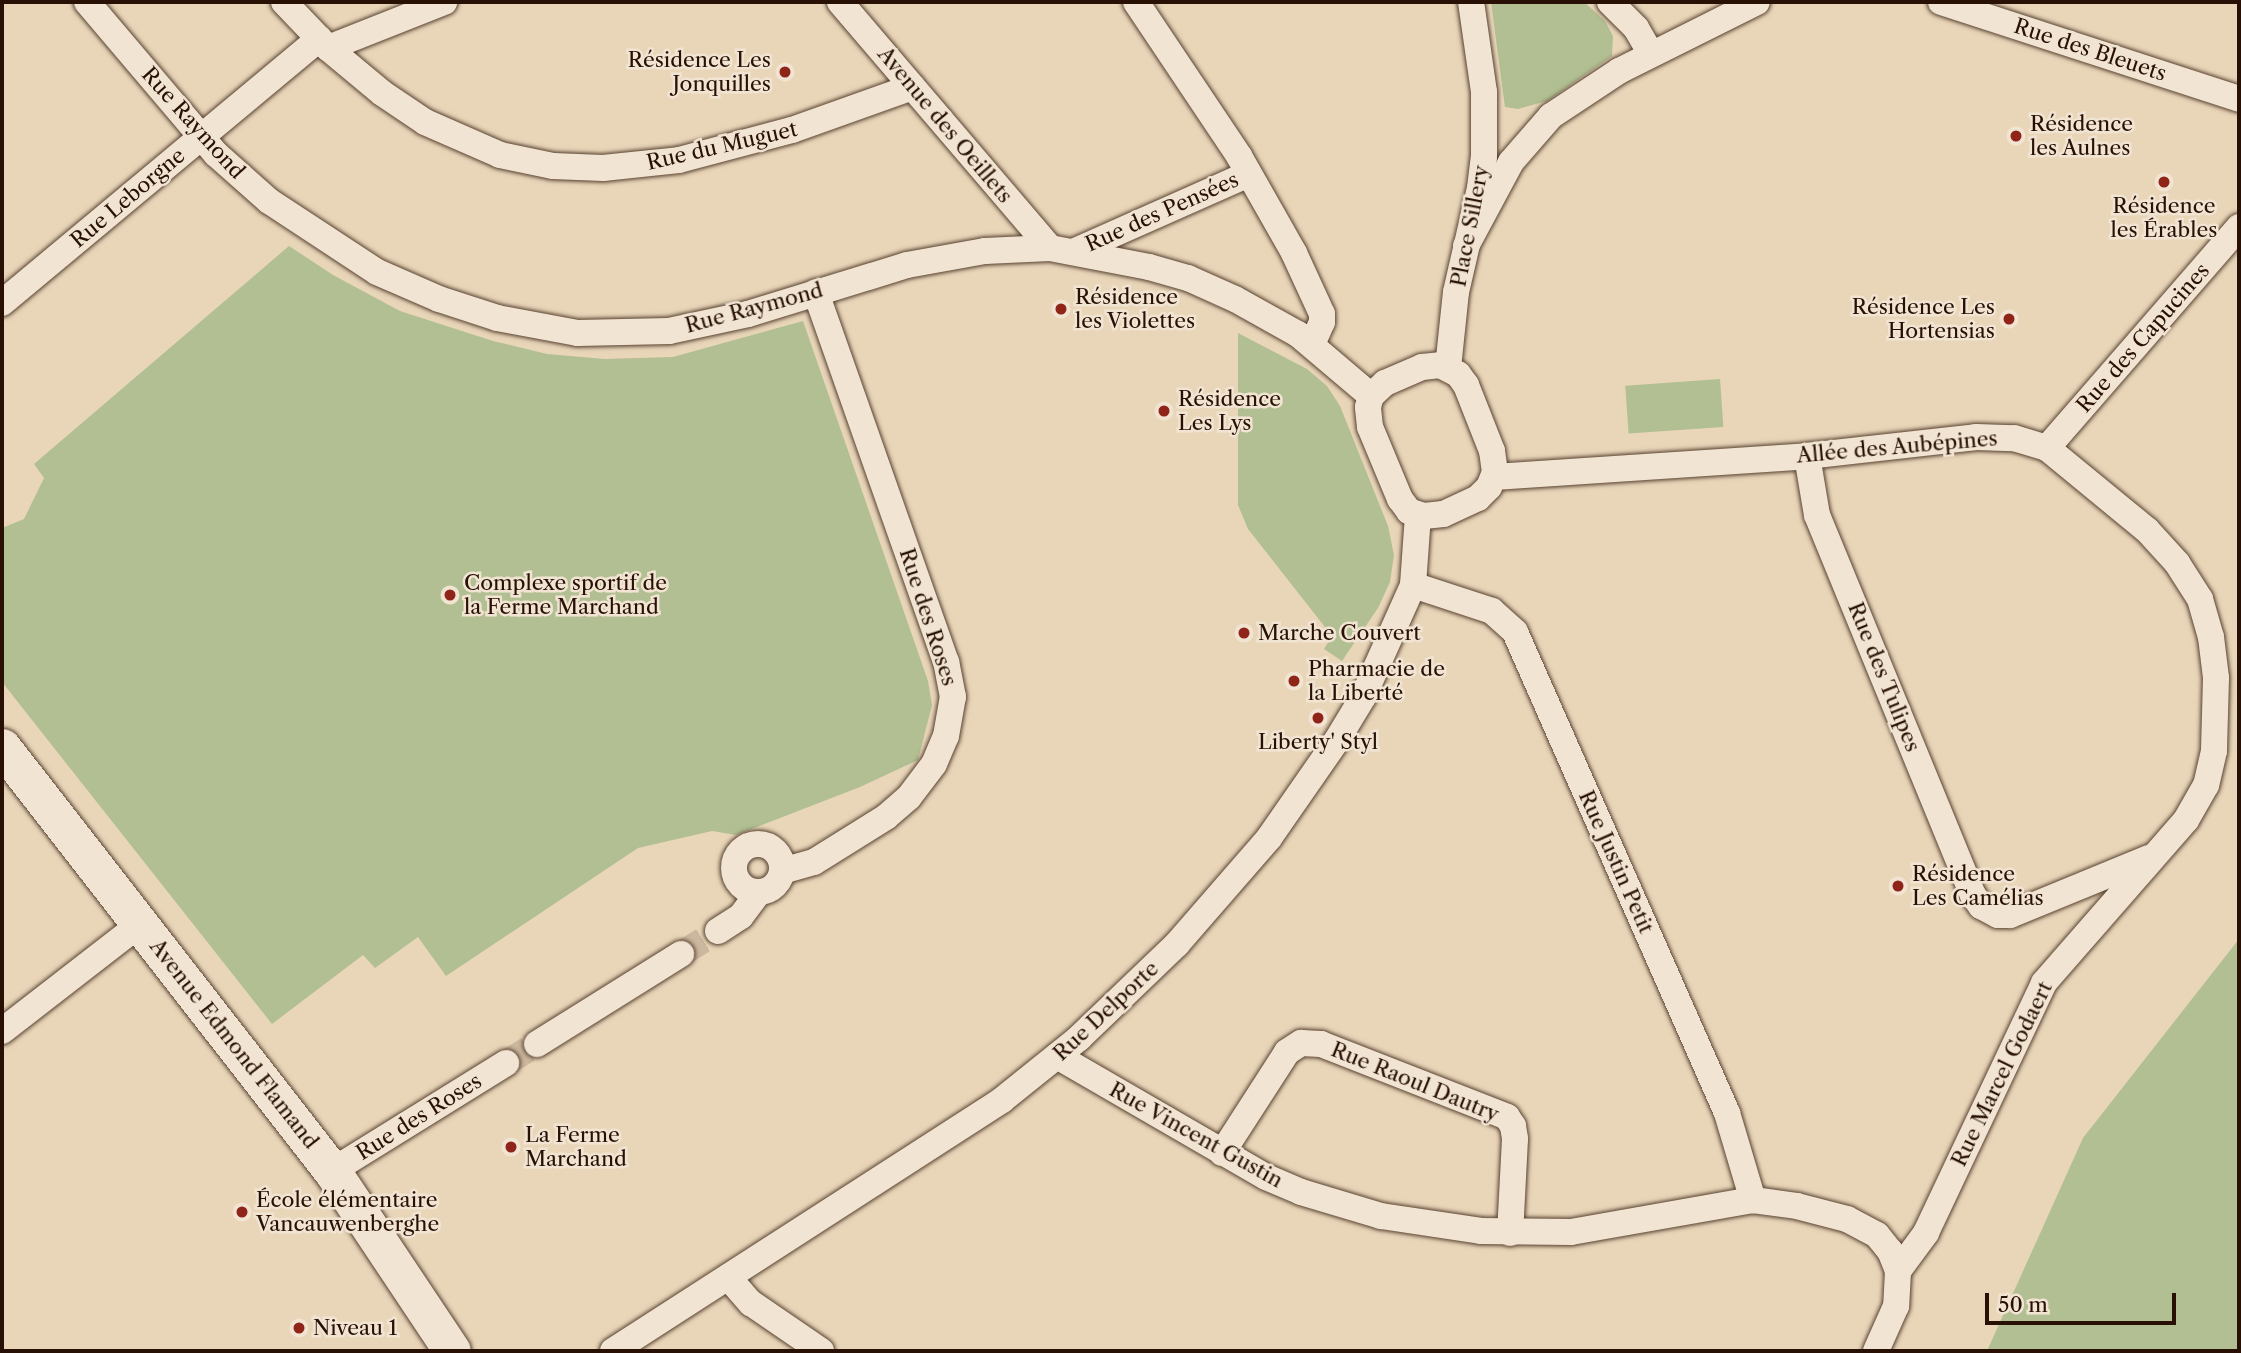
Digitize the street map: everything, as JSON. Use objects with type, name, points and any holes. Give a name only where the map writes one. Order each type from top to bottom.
[{"type":"street","name":"Rue Raymond","points":[[87,2],[201,137],[269,201],[362,264],[439,299],[497,318],[578,333],[657,332],[728,320],[935,259],[994,250],[1062,250],[1188,278],[1262,312],[1312,344],[1371,396]]},
{"type":"street","name":"Rue du Muguet","points":[[284,2],[323,44],[394,102],[443,132],[500,156],[571,168],[641,166],[687,158],[792,130],[913,87]]},
{"type":"street","name":"Rue Leborgne","points":[[2,303],[201,137],[323,44],[444,2]]},
{"type":"street","name":"Avenue des Oeillets","points":[[840,2],[913,87],[1062,250]]},
{"type":"street","name":"Rue des Pensées","points":[[1136,2],[1249,174],[1283,233],[1320,306],[1322,322],[1312,344]]},
{"type":"street","name":"Place Sillery","points":[[1448,368],[1455,300],[1480,188],[1485,127],[1482,74],[1471,2]]},
{"type":"street","points":[[1610,2],[1636,28],[1651,54]]},
{"type":"street","points":[[1466,246],[1501,178],[1531,135],[1581,93],[1651,54],[1757,2]]},
{"type":"street","name":"Rue des Bleuets","points":[[1941,2],[2239,99]]},
{"type":"street","name":"Rue des Pensées","points":[[1062,250],[1249,174]]},
{"type":"street","name":"Rue des Capucines","points":[[2047,449],[2237,235]]},
{"type":"street","name":"Rue des Roses","points":[[718,931],[741,916],[759,892],[775,886],[782,871],[814,862],[886,817],[909,797],[927,776],[940,752],[954,697],[946,662],[816,292]]},
{"type":"street","points":[[1435,365],[1448,368],[1458,374],[1469,391],[1492,451],[1494,477],[1486,491],[1473,501],[1437,515],[1418,515],[1402,504],[1370,427],[1368,407],[1371,396],[1385,383],[1422,367],[1435,365]]},
{"type":"street","name":"Allée des Aubépines","points":[[1494,477],[1807,456],[1976,437],[2014,438],[2047,449],[2147,530],[2177,562],[2200,599],[2211,637],[2216,690],[2213,761],[2200,797]]},
{"type":"street","name":"Rue des Tulipes","points":[[1807,456],[1817,515],[1973,895],[1986,910],[1998,915],[2010,915],[2153,856]]},
{"type":"street","name":"Rue Delporte","points":[[613,1351],[984,1113],[1057,1056],[1177,944],[1269,838],[1338,740],[1363,696],[1413,585],[1418,515]]},
{"type":"street","name":"Rue Justin Petit","points":[[1413,585],[1492,611],[1514,632],[1727,1113],[1753,1200]]},
{"type":"street","name":"Avenue Edmond Flamand","points":[[2,747],[332,1171],[452,1351]]},
{"type":"street","name":"Rue Marcel Godaert","points":[[1898,1271],[1926,1233],[2044,983],[2186,820],[2200,797]]},
{"type":"street","points":[[759,892],[747,889],[736,877],[734,865],[742,850],[753,844],[770,846],[781,859],[782,871]]},
{"type":"street","points":[[2,1031],[141,923]]},
{"type":"street","points":[[537,1044],[681,954]]},
{"type":"street","name":"Rue Raoul Dautry","points":[[1222,1153],[1287,1052],[1301,1043],[1321,1044],[1507,1117],[1513,1126],[1515,1139],[1510,1233]]},
{"type":"street","name":"Rue Vincent Gustin","points":[[1057,1056],[1222,1153],[1283,1185],[1358,1210],[1443,1227],[1510,1233],[1596,1229],[1753,1200],[1814,1209],[1859,1224],[1884,1242],[1898,1271]]},
{"type":"street","name":"Rue des Roses","points":[[332,1171],[506,1063]]},
{"type":"street","points":[[1876,1351],[1896,1306],[1898,1271]]},
{"type":"street","points":[[728,1277],[751,1303],[821,1351]]},
{"type":"green space","points":[[1491,2],[1584,2],[1605,21],[1613,36],[1612,56],[1547,101],[1518,109],[1505,107]]},
{"type":"green space","name":"Complexe sportif de la Ferme Marchand","points":[[289,246],[333,275],[400,311],[493,341],[547,354],[605,359],[673,357],[803,321],[928,681],[932,705],[918,760],[860,787],[736,835],[712,831],[638,848],[446,976],[418,937],[375,968],[363,955],[272,1024],[2,682],[2,528],[24,519],[44,478],[34,464]]},
{"type":"green space","points":[[1238,333],[1307,369],[1327,386],[1340,406],[1388,526],[1394,555],[1390,582],[1378,608],[1342,661],[1324,649],[1332,636],[1248,529],[1238,505]]},
{"type":"green space","points":[[1720,379],[1723,427],[1629,434],[1625,386]]},
{"type":"green space","points":[[2239,939],[2239,1351],[1987,1351],[2083,1138]]},
{"type":"tunnel","points":[[681,954],[718,931]]},
{"type":"tunnel","points":[[506,1063],[537,1044]]},
{"type":"place","name":"Résidence Les Jonquilles","points":[[785,72]]},
{"type":"place","name":"Résidence les Aulnes","points":[[2016,136]]},
{"type":"place","name":"Résidence les Érables","points":[[2164,182]]},
{"type":"place","name":"Résidence les Violettes","points":[[1061,309]]},
{"type":"place","name":"Résidence Les Hortensias","points":[[2009,319]]},
{"type":"place","name":"Résidence Les Lys","points":[[1164,411]]},
{"type":"place","name":"Complexe sportif de la Ferme Marchand","points":[[450,595]]},
{"type":"place","name":"Marche Couvert","points":[[1244,633]]},
{"type":"place","name":"Pharmacie de la Liberté","points":[[1294,681]]},
{"type":"place","name":"Liberty' Styl","points":[[1318,718]]},
{"type":"place","name":"Résidence Les Camélias","points":[[1898,886]]},
{"type":"place","name":"La Ferme Marchand","points":[[511,1147]]},
{"type":"place","name":"École élémentaire Vancauwenberghe","points":[[242,1212]]},
{"type":"place","name":"Niveau 1","points":[[299,1328]]}]
